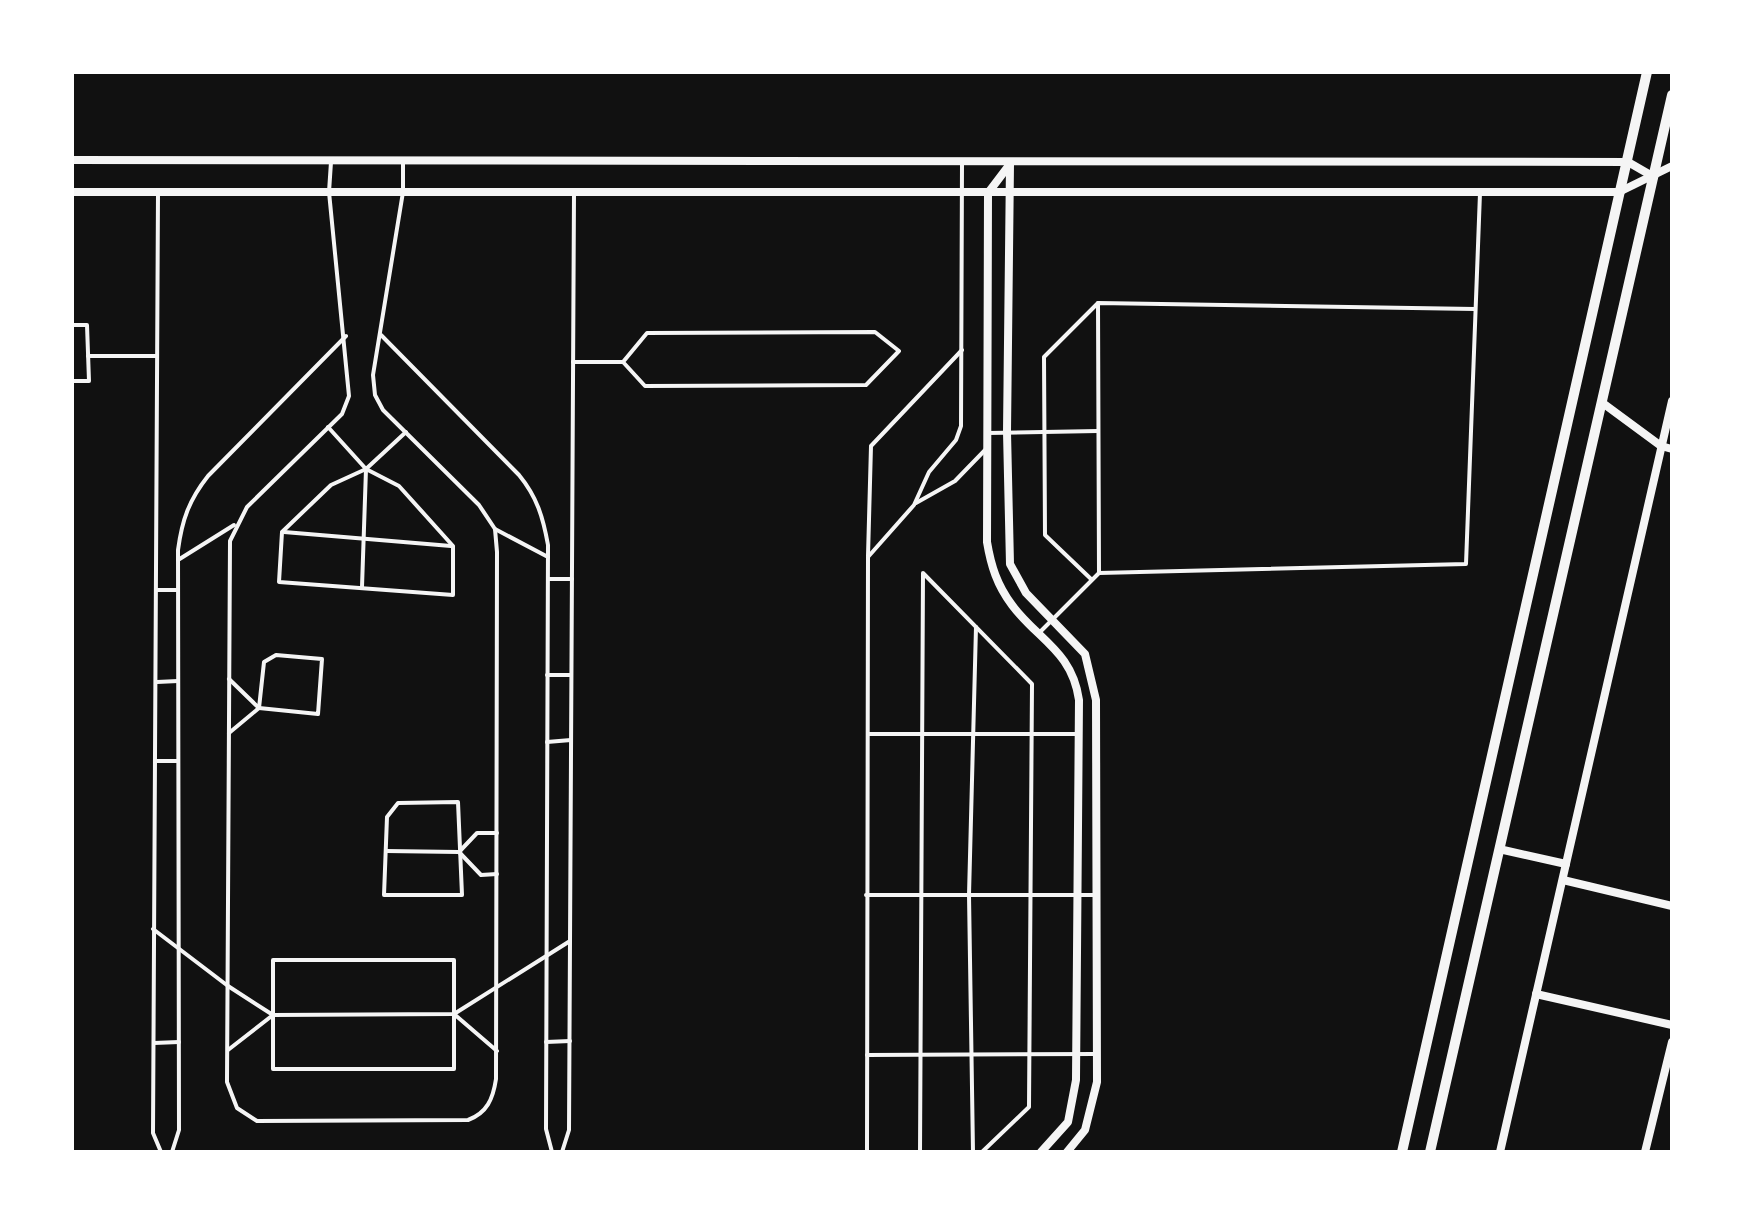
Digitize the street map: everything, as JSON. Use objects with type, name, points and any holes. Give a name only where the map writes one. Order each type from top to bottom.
[{"type":"street","points":[[1402,1152],[1647,72]]},
{"type":"street","points":[[1430,1152],[1604,404],[1672,95]]},
{"type":"street","points":[[72,160],[1010,164],[1628,162],[1654,177]]},
{"type":"street","points":[[1010,164],[1007,432],[1010,564],[1026,593],[1085,654],[1096,700],[1097,1054],[1092,1110],[1085,1130],[1067,1152]]},
{"type":"street","points":[[1010,164],[988,193],[987,542],[992,571],[1013,608],[1039,633],[1076,678],[1079,734],[1073,1109],[1068,1122],[1041,1152]]},
{"type":"street","points":[[72,192],[1619,192],[1672,166]]},
{"type":"street","points":[[1500,1152],[1672,401]]},
{"type":"street","points":[[1604,404],[1661,446],[1672,446]]},
{"type":"street","points":[[1499,849],[1566,864]]},
{"type":"street","points":[[1563,880],[1672,906]]},
{"type":"street","points":[[1536,994],[1672,1025]]},
{"type":"street","points":[[1645,1152],[1672,1042]]},
{"type":"lane","points":[[331,162],[329,192],[346,336],[349,396],[342,414],[247,507],[236,523],[230,541],[227,1050],[231,1096],[246,1117],[269,1121],[468,1120],[478,1116],[493,1096],[497,1051],[495,529]]},
{"type":"lane","points":[[403,162],[403,192],[373,375],[375,395],[383,410],[479,505],[495,529],[548,557]]},
{"type":"lane","points":[[868,557],[914,505],[929,472],[956,440],[961,426],[964,348],[962,163]]},
{"type":"lane","points":[[158,193],[153,1133],[161,1152]]},
{"type":"lane","points":[[562,1152],[569,1130],[574,193]]},
{"type":"lane","points":[[1039,633],[1099,573],[1466,564],[1480,193]]},
{"type":"lane","points":[[1092,580],[1045,535],[1044,357],[1098,303],[1475,309]]},
{"type":"lane","points":[[1098,303],[1099,573]]},
{"type":"lane","points":[[72,325],[87,325],[89,381],[72,381]]},
{"type":"lane","points":[[573,362],[623,362],[645,386],[866,385],[899,351],[875,332],[647,333],[623,362]]},
{"type":"lane","points":[[380,335],[534,493],[543,517],[548,557],[546,1129],[552,1152]]},
{"type":"lane","points":[[172,1152],[179,1130],[178,560],[182,519],[190,499],[208,476],[346,336]]},
{"type":"lane","points":[[867,1152],[866,895],[871,446],[964,348]]},
{"type":"lane","points":[[88,356],[157,356]]},
{"type":"lane","points":[[328,427],[366,469],[399,486],[453,546],[453,595],[279,582],[282,532],[331,485],[366,469],[406,432]]},
{"type":"lane","points":[[986,433],[1098,431]]},
{"type":"lane","points":[[914,505],[955,481],[987,448]]},
{"type":"lane","points":[[362,587],[366,469]]},
{"type":"lane","points":[[178,560],[236,523]]},
{"type":"lane","points":[[282,532],[453,546]]},
{"type":"lane","points":[[920,1152],[923,573],[1032,684],[1029,1107],[982,1152]]},
{"type":"lane","points":[[548,579],[572,579]]},
{"type":"lane","points":[[156,590],[178,590]]},
{"type":"lane","points":[[973,1152],[969,895],[976,626]]},
{"type":"lane","points":[[229,679],[259,708],[318,714],[322,659],[276,655],[264,662],[259,708],[229,733]]},
{"type":"lane","points":[[547,675],[571,675]]},
{"type":"lane","points":[[156,682],[178,681]]},
{"type":"lane","points":[[868,734],[1079,734]]},
{"type":"lane","points":[[547,742],[571,740]]},
{"type":"lane","points":[[155,761],[178,761]]},
{"type":"lane","points":[[458,802],[459,852],[462,895],[384,895],[387,817],[398,803],[458,802]]},
{"type":"lane","points":[[459,852],[477,833],[497,833]]},
{"type":"lane","points":[[385,851],[459,852],[481,875],[497,874]]},
{"type":"lane","points":[[866,895],[1097,895]]},
{"type":"lane","points":[[153,929],[228,986],[273,1015],[454,1014],[570,941]]},
{"type":"lane","points":[[273,960],[454,960],[454,1014],[454,1069],[273,1069],[273,960]]},
{"type":"lane","points":[[454,1014],[497,1051]]},
{"type":"lane","points":[[227,1050],[273,1015]]},
{"type":"lane","points":[[546,1042],[570,1041]]},
{"type":"lane","points":[[154,1043],[179,1042]]},
{"type":"lane","points":[[867,1055],[1097,1054]]}]
